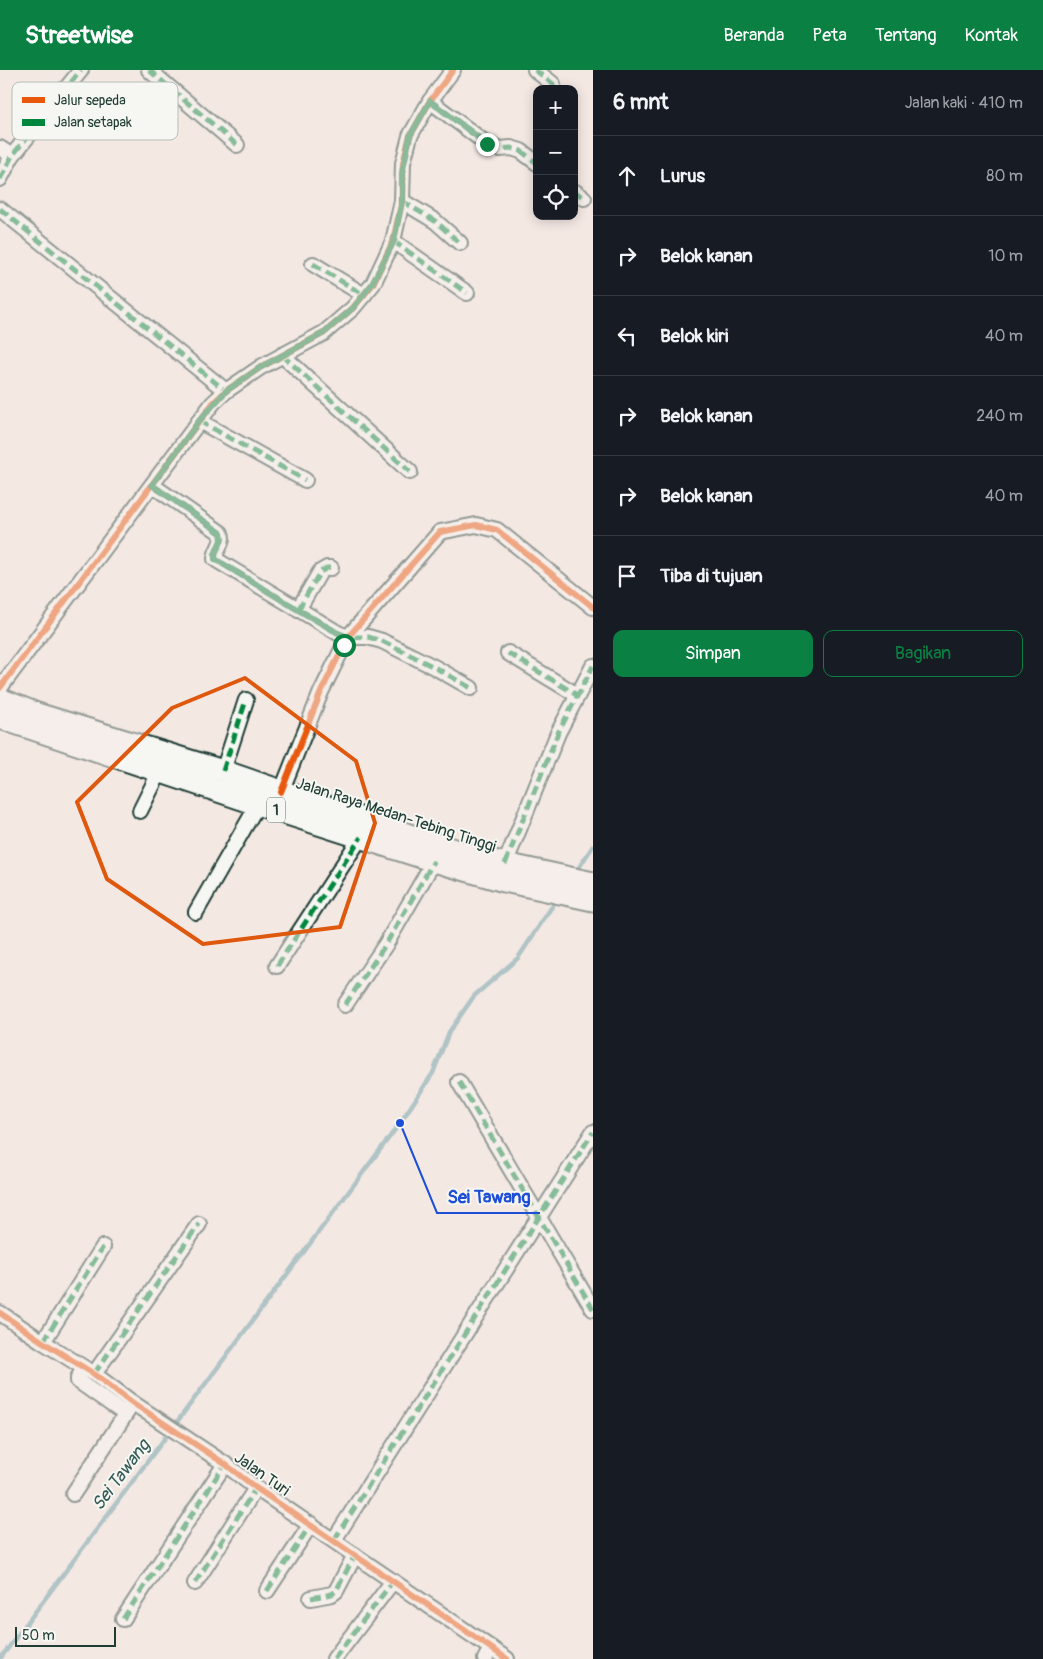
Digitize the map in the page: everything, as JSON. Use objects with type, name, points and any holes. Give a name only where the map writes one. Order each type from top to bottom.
[{"type":"highway","name":"Jalan Raya Medan-Tebing Tinggi","points":[[0,699],[37,714],[223,771],[361,837],[434,861],[504,881],[556,885],[591,891]]},
{"type":"highway","name":"Jalan Raya Medan-Tebing Tinggi","points":[[0,718],[160,770],[268,794],[505,864],[556,885]]},
{"type":"street","points":[[71,82],[81,70]]},
{"type":"street","points":[[149,70],[163,82]]},
{"type":"street","points":[[0,688],[199,421],[226,391],[261,367],[324,333],[353,308],[364,295],[372,284],[394,241],[402,201],[402,173],[410,136],[430,101],[453,70]]},
{"type":"street","points":[[536,70],[553,85]]},
{"type":"street","points":[[178,95],[237,145]]},
{"type":"street","points":[[430,101],[487,144],[500,149],[511,148],[521,151],[533,160]]},
{"type":"street","points":[[0,179],[12,156],[25,140]]},
{"type":"street","points":[[0,148],[12,156]]},
{"type":"street","points":[[402,201],[435,221],[460,243]]},
{"type":"street","points":[[0,209],[226,391]]},
{"type":"street","points":[[394,241],[467,293]]},
{"type":"street","points":[[313,264],[364,295]]},
{"type":"street","points":[[282,355],[410,472]]},
{"type":"street","points":[[199,421],[305,480]]},
{"type":"street","points":[[152,485],[221,533],[222,538],[215,554],[215,559],[338,633],[348,637],[368,637],[382,641],[471,688]]},
{"type":"street","points":[[196,912],[268,794],[348,637],[440,532],[476,526],[497,530],[593,607]]},
{"type":"street","points":[[298,610],[320,572],[331,568]]},
{"type":"street","points":[[508,653],[577,696]]},
{"type":"street","points":[[505,864],[558,733],[593,666]]},
{"type":"street","points":[[223,771],[246,700]]},
{"type":"street","points":[[140,811],[160,770]]},
{"type":"street","points":[[277,966],[361,837]]},
{"type":"street","points":[[345,1005],[386,944],[434,861]]},
{"type":"street","points":[[460,1082],[593,1310]]},
{"type":"street","points":[[334,1540],[593,1132]]},
{"type":"street","points":[[0,1313],[89,1371],[200,1224]]},
{"type":"street","points":[[43,1342],[103,1247]]},
{"type":"street","name":"Jalan Turi","points":[[89,1371],[78,1378],[78,1381],[166,1426],[196,1445],[393,1581],[488,1654],[507,1659]]},
{"type":"street","points":[[73,1494],[129,1408]]},
{"type":"street","points":[[123,1619],[225,1464]]},
{"type":"street","points":[[195,1583],[256,1488]]},
{"type":"street","points":[[267,1591],[311,1524]]},
{"type":"street","points":[[311,1598],[332,1594],[336,1591],[355,1555]]},
{"type":"street","points":[[334,1659],[393,1581]]},
{"type":"highlighted area","points":[[245,678],[356,761],[375,823],[340,927],[203,944],[107,879],[77,802],[172,708]]},
{"type":"waterway","name":"Sei Tawang","points":[[576,872],[593,846]]},
{"type":"waterway","name":"Sei Tawang","points":[[0,1659],[400,1123],[433,1073],[449,1032],[474,996],[518,958],[557,899]]},
{"type":"marked path","points":[[71,82],[81,70]]},
{"type":"marked path","points":[[149,70],[163,82]]},
{"type":"marked path","points":[[535,70],[553,85]]},
{"type":"marked path","points":[[178,95],[237,145]]},
{"type":"marked path","points":[[430,101],[487,144],[500,149],[511,148],[521,151],[533,160]]},
{"type":"marked path","points":[[0,179],[12,156],[25,140]]},
{"type":"marked path","points":[[578,194],[584,198]]},
{"type":"marked path","points":[[402,201],[435,221],[460,243]]},
{"type":"marked path","points":[[0,209],[226,391]]},
{"type":"marked path","points":[[393,241],[467,293]]},
{"type":"marked path","points":[[313,264],[364,295]]},
{"type":"marked path","points":[[282,355],[410,472]]},
{"type":"marked path","points":[[199,421],[305,480]]},
{"type":"marked path","points":[[152,485],[221,533],[222,540],[215,559],[218,561],[338,633],[348,637],[368,637],[382,641],[471,688]]},
{"type":"marked path","points":[[298,610],[320,572],[331,568]]},
{"type":"marked path","points":[[508,653],[577,695]]},
{"type":"marked path","points":[[505,864],[558,733],[593,666]]},
{"type":"marked path","points":[[223,771],[246,700]]},
{"type":"marked path","points":[[277,966],[361,837]]},
{"type":"marked path","points":[[345,1005],[386,944],[434,861]]},
{"type":"marked path","points":[[459,1082],[593,1309]]},
{"type":"marked path","points":[[334,1540],[593,1132]]},
{"type":"marked path","points":[[94,1374],[199,1224]]},
{"type":"marked path","points":[[43,1342],[103,1247]]},
{"type":"marked path","points":[[123,1619],[225,1464]]},
{"type":"marked path","points":[[195,1583],[256,1488]]},
{"type":"marked path","points":[[267,1591],[311,1524]]},
{"type":"marked path","points":[[311,1598],[332,1594],[336,1591],[355,1555]]},
{"type":"marked path","points":[[334,1659],[393,1581]]},
{"type":"cycle path","points":[[0,688],[213,403],[226,391],[261,367],[324,333],[353,308],[373,284],[393,241],[402,201],[403,163],[410,136],[430,101],[453,70]]},
{"type":"cycle path","points":[[281,792],[321,692],[348,637],[440,532],[476,525],[497,530],[593,607]]},
{"type":"cycle path","points":[[0,1313],[94,1374],[133,1403],[225,1464],[256,1488],[507,1659]]},
{"type":"place","name":"Sei Tawang","points":[[400,1123]]},
{"type":"route","points":[[344,645],[348,637],[298,610],[215,559],[215,554],[221,545],[221,533],[152,485],[213,403],[226,391],[261,367],[324,333],[353,308],[372,284],[394,241],[402,201],[403,163],[410,136],[430,101],[487,144]]}]
